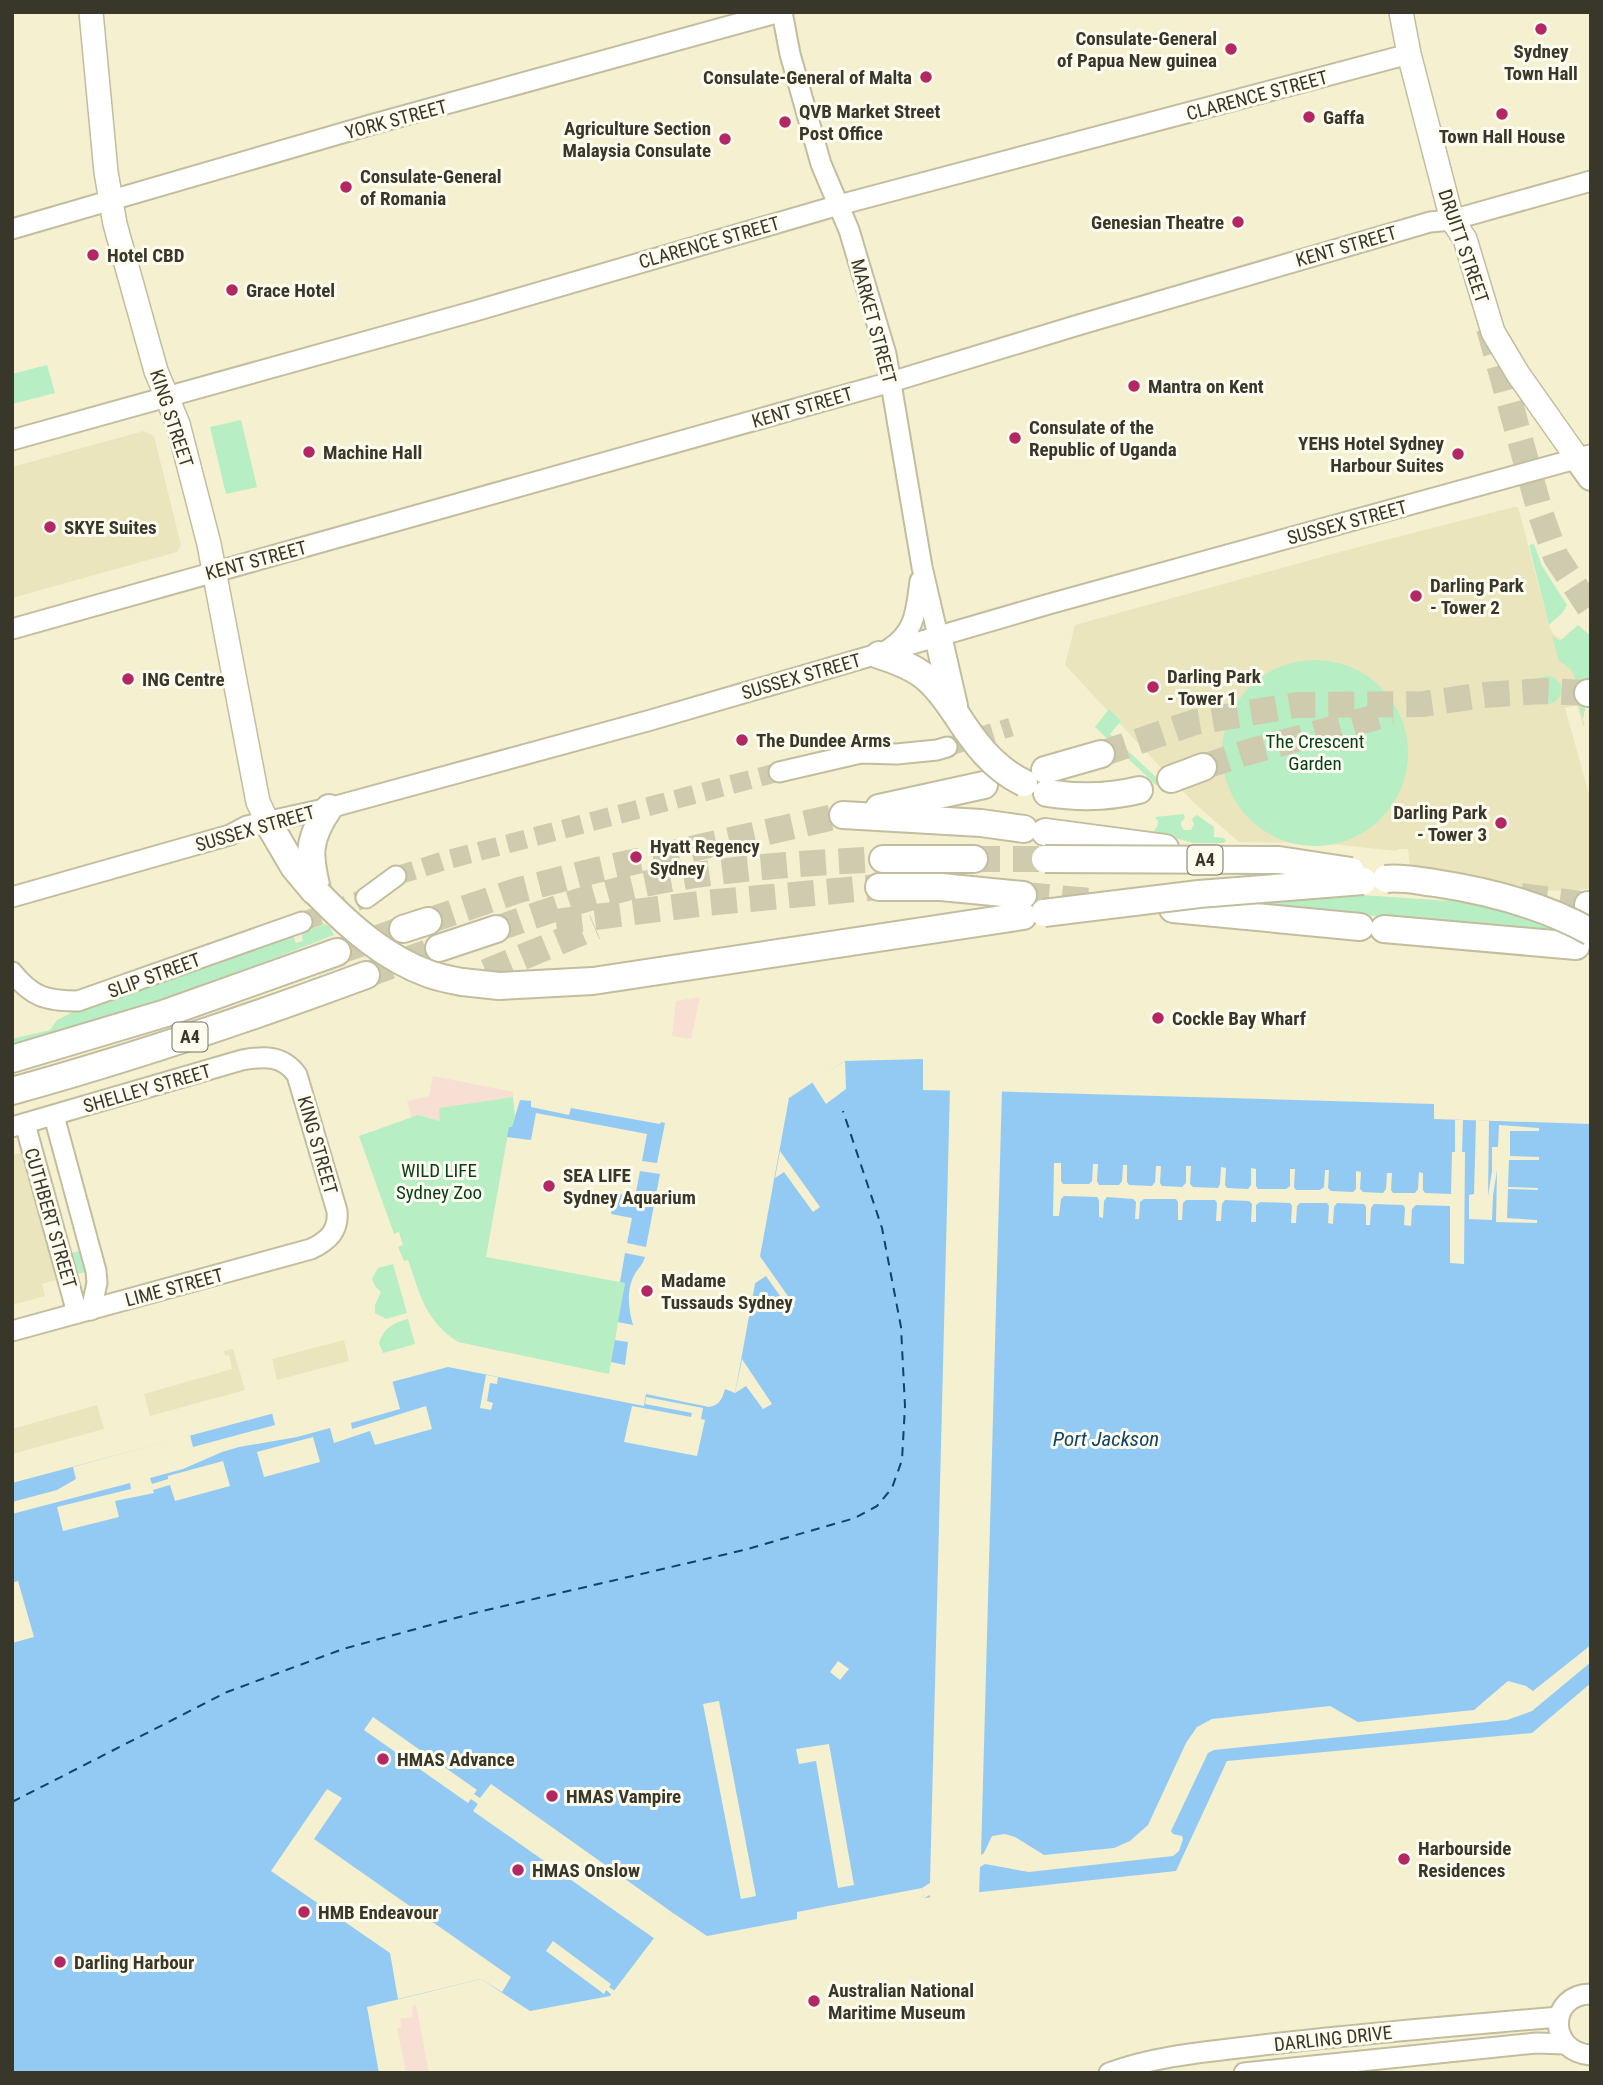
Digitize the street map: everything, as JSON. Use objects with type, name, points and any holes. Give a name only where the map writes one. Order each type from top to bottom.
[{"type":"highway","points":[[938,636],[956,714]]},
{"type":"highway","points":[[879,654],[905,663],[922,673],[939,690],[975,743],[1002,770],[1080,797],[1116,796],[1139,790]]},
{"type":"highway","points":[[1038,782],[1101,754]]},
{"type":"highway","points":[[1171,779],[1203,767]]},
{"type":"highway","points":[[984,785],[843,815],[981,823],[1165,848]]},
{"type":"highway","points":[[318,894],[310,862],[313,835],[329,808]]},
{"type":"highway","points":[[267,821],[293,867],[349,926],[383,951],[429,974],[462,982],[499,986],[593,981],[1030,908],[1379,877]]},
{"type":"highway","points":[[883,859],[974,859]]},
{"type":"highway","name":"A4","points":[[1045,859],[1279,860],[1460,887],[1506,898],[1544,910],[1583,939]]},
{"type":"highway","points":[[879,887],[941,887],[1030,908]]},
{"type":"highway","points":[[1172,909],[1372,928],[1583,939]]},
{"type":"highway","points":[[439,948],[496,929]]},
{"type":"highway","name":"A4","points":[[12,1059],[166,1013],[337,953]]},
{"type":"highway","name":"A4","points":[[12,1091],[180,1041],[366,975]]},
{"type":"main road","name":"KING STREET","points":[[91,12],[95,71],[115,224],[156,370],[178,424],[215,572],[258,802],[267,821]]},
{"type":"main road","name":"DRUITT STREET","points":[[1401,12],[1409,54],[1452,219],[1465,239],[1493,331],[1518,374],[1587,464]]},
{"type":"street","name":"YORK STREET","points":[[12,229],[110,199],[781,12]]},
{"type":"street","name":"MARKET STREET","points":[[781,12],[821,164],[849,230],[887,354],[922,567],[938,636]]},
{"type":"street","name":"CLARENCE STREET","points":[[12,440],[525,297],[838,205],[1409,54]]},
{"type":"street","name":"KENT STREET","points":[[12,629],[891,382],[1341,247],[1591,181]]},
{"type":"street","name":"SUSSEX STREET","points":[[12,897],[230,835],[247,826],[329,808],[651,720],[938,636],[1587,464]]},
{"type":"street","points":[[879,654],[907,635],[916,608],[922,567]]},
{"type":"street","points":[[779,772],[861,753],[897,754],[947,747]]},
{"type":"street","points":[[366,898],[396,876]]},
{"type":"street","name":"SLIP STREET","points":[[12,972],[34,995],[55,1001],[78,1001],[302,922]]},
{"type":"street","name":"SHELLEY STREET","points":[[19,1125],[242,1060],[260,1056],[283,1061]]},
{"type":"street","name":"KING STREET","points":[[283,1061],[297,1075],[302,1088],[337,1211],[336,1227],[332,1234]]},
{"type":"street","name":"CUTHBERT STREET","points":[[54,1116],[96,1271],[97,1283],[84,1311]]},
{"type":"street","name":"CUTHBERT STREET","points":[[19,1125],[84,1311]]},
{"type":"street","name":"LIME STREET","points":[[12,1331],[312,1249],[332,1234]]},
{"type":"street","points":[[1591,1994],[1575,1996],[1568,2001],[1559,2017],[1558,2026],[1565,2044],[1582,2055],[1591,2055]]},
{"type":"street","name":"DARLING DRIVE","points":[[1109,2073],[1178,2055],[1559,2017]]},
{"type":"street","name":"DARLING DRIVE","points":[[1244,2073],[1536,2043],[1565,2044]]},
{"type":"shaded area","points":[[144,431],[154,436],[181,545],[177,552],[12,598],[12,467]]},
{"type":"shaded area","points":[[1518,507],[1549,625],[1553,634],[1565,642],[1586,673],[1587,699],[1583,719],[1585,726],[1577,705],[1565,708],[1591,801],[1591,889],[1526,889],[1410,867],[1408,849],[1397,851],[1321,843],[1239,842],[1194,803],[1065,665],[1075,625]]},
{"type":"shaded area","points":[[700,997],[691,1039],[672,1036],[676,1001]]},
{"type":"shaded area","points":[[433,1076],[514,1092],[513,1097],[439,1108],[441,1121],[418,1115],[412,1118],[407,1101],[429,1096]]},
{"type":"shaded area","points":[[21,1153],[57,1280],[42,1284],[45,1296],[12,1305],[12,1155]]},
{"type":"shaded area","points":[[344,1340],[349,1361],[277,1380],[272,1359]]},
{"type":"shaded area","points":[[233,1349],[245,1390],[150,1416],[144,1394],[232,1369],[229,1355],[225,1356],[224,1351]]},
{"type":"shaded area","points":[[97,1405],[104,1429],[12,1454],[12,1429]]},
{"type":"shaded area","points":[[416,2005],[429,2073],[406,2073],[397,2028],[402,2027],[400,2019],[413,2017],[412,2007]]},
{"type":"green space","points":[[47,365],[55,393],[12,404],[12,374]]},
{"type":"green space","points":[[241,420],[257,487],[226,494],[210,427]]},
{"type":"green space","points":[[1534,544],[1542,566],[1567,605],[1549,625],[1529,545]]},
{"type":"green space","points":[[1578,625],[1591,636],[1591,678],[1586,678],[1587,699],[1583,719],[1574,675],[1559,661],[1552,636],[1560,641]]},
{"type":"green space","name":"The Crescent Garden","points":[[1315,660],[1350,667],[1381,687],[1401,718],[1408,753],[1401,788],[1381,819],[1350,839],[1315,846],[1280,839],[1249,819],[1229,788],[1222,753],[1229,718],[1249,687],[1280,667]]},
{"type":"green space","points":[[1547,676],[1557,680],[1561,690],[1557,700],[1547,704],[1537,700],[1533,690],[1537,680]]},
{"type":"green space","points":[[1109,709],[1121,721],[1110,734],[1160,781],[1156,785],[1095,727]]},
{"type":"green space","points":[[1184,814],[1181,826],[1184,830],[1191,830],[1194,824],[1192,819],[1197,815],[1214,827],[1214,837],[1224,838],[1226,841],[1194,843],[1155,833],[1158,821],[1155,817]]},
{"type":"green space","points":[[1331,893],[1466,902],[1536,912],[1591,935],[1319,911],[1232,899]]},
{"type":"green space","points":[[325,924],[334,935],[92,1025],[12,1046],[12,1039],[50,1030],[57,1020],[75,1011],[293,935],[296,943],[303,941],[301,933]]},
{"type":"green space","name":"WILD LIFE Sydney Zoo","points":[[513,1097],[515,1116],[512,1128],[509,1128],[486,1257],[625,1283],[609,1374],[458,1342],[438,1325],[425,1306],[408,1260],[404,1261],[398,1247],[403,1245],[399,1232],[394,1234],[359,1136],[418,1115],[440,1121],[439,1108]]},
{"type":"green space","points":[[84,1250],[90,1271],[72,1275],[67,1254]]},
{"type":"green space","points":[[393,1264],[407,1313],[386,1319],[375,1313],[375,1305],[381,1292],[372,1279],[378,1268]]},
{"type":"green space","points":[[408,1319],[415,1344],[383,1353],[379,1343],[386,1330]]},
{"type":"water","name":"Port Jackson","points":[[923,1059],[923,1090],[966,1091],[966,1103],[984,1104],[984,1091],[1434,1104],[1434,1119],[1591,1124],[1591,1683],[1532,1733],[1227,1761],[1176,1871],[924,1898],[922,1888],[797,1912],[797,1919],[707,1936],[673,1913],[610,1996],[530,2011],[481,1979],[367,2007],[379,2073],[12,2073],[12,1483],[448,1367],[644,1406],[646,1394],[709,1407],[716,1405],[722,1399],[725,1389],[735,1393],[789,1098],[845,1061]],"holes":[[[838,1661],[849,1669],[840,1680],[830,1672]]]},
{"type":"water","points":[[520,1100],[531,1101],[531,1107],[569,1115],[571,1108],[665,1123],[657,1163],[642,1161],[647,1134],[536,1113],[531,1140],[507,1137]]},
{"type":"water","points":[[640,1171],[660,1174],[646,1247],[627,1243],[632,1218],[611,1214],[615,1193],[635,1197]]},
{"type":"water","points":[[625,1253],[645,1257],[629,1291],[633,1325],[618,1322],[625,1283],[620,1282]]},
{"type":"water","points":[[615,1340],[628,1342],[625,1365],[611,1362]]},
{"type":"pier","points":[[845,1061],[846,1089],[826,1104],[812,1082]]},
{"type":"pier","points":[[950,1087],[968,1088],[970,1100],[980,1100],[982,1088],[1002,1088],[981,1855],[992,1836],[1005,1834],[1044,1855],[1114,1848],[1130,1841],[1148,1825],[1186,1743],[1197,1727],[1212,1719],[1330,1706],[1358,1722],[1474,1710],[1508,1681],[1533,1691],[1591,1645],[1591,1662],[1532,1711],[1507,1720],[1214,1750],[1208,1753],[1171,1831],[1183,1839],[1179,1851],[1173,1856],[1029,1872],[985,1864],[980,1867],[979,1896],[930,1901],[930,1895],[924,1898],[922,1888],[930,1883]]},
{"type":"pier","points":[[1455,1120],[1463,1120],[1462,1152],[1465,1152],[1464,1264],[1450,1263],[1450,1206],[1416,1205],[1412,1209],[1411,1226],[1404,1225],[1403,1205],[1374,1204],[1371,1208],[1370,1225],[1366,1225],[1364,1204],[1337,1203],[1334,1207],[1333,1224],[1328,1223],[1327,1203],[1300,1203],[1297,1206],[1296,1223],[1291,1223],[1290,1203],[1260,1202],[1256,1205],[1256,1222],[1251,1222],[1252,1204],[1249,1201],[1225,1200],[1222,1204],[1221,1221],[1216,1221],[1215,1200],[1186,1200],[1183,1203],[1182,1220],[1178,1220],[1176,1199],[1144,1199],[1140,1202],[1139,1219],[1135,1219],[1136,1202],[1133,1199],[1107,1197],[1104,1201],[1103,1218],[1099,1217],[1097,1197],[1064,1196],[1061,1199],[1059,1216],[1053,1216],[1054,1163],[1061,1163],[1063,1184],[1089,1184],[1092,1181],[1093,1164],[1098,1164],[1099,1185],[1119,1185],[1122,1181],[1123,1165],[1127,1165],[1129,1185],[1152,1186],[1155,1182],[1156,1166],[1161,1166],[1162,1186],[1182,1187],[1186,1183],[1186,1166],[1191,1166],[1190,1184],[1193,1187],[1218,1188],[1221,1167],[1226,1168],[1227,1188],[1248,1189],[1251,1185],[1251,1168],[1256,1169],[1258,1189],[1286,1189],[1290,1186],[1290,1169],[1295,1169],[1296,1190],[1320,1190],[1324,1187],[1325,1170],[1329,1170],[1328,1188],[1331,1191],[1353,1192],[1356,1189],[1356,1171],[1361,1172],[1360,1189],[1363,1192],[1383,1193],[1386,1189],[1387,1173],[1392,1173],[1393,1193],[1415,1193],[1418,1189],[1419,1172],[1423,1173],[1425,1193],[1451,1194]]},
{"type":"pier","points":[[1476,1120],[1489,1121],[1488,1196],[1492,1147],[1498,1147],[1499,1125],[1539,1128],[1539,1131],[1510,1131],[1510,1156],[1539,1157],[1539,1160],[1509,1160],[1508,1187],[1538,1190],[1508,1189],[1507,1218],[1537,1220],[1537,1223],[1496,1222],[1497,1170],[1492,1220],[1469,1219],[1469,1195],[1474,1194]]},
{"type":"pier","points":[[780,1151],[820,1207],[813,1212],[784,1172],[775,1178]]},
{"type":"pier","points":[[759,1255],[795,1306],[790,1310],[766,1276],[754,1284]]},
{"type":"pier","points":[[742,1359],[772,1404],[763,1409],[746,1386],[735,1393]]},
{"type":"pier","points":[[486,1375],[498,1377],[497,1384],[490,1383],[487,1401],[493,1403],[491,1410],[480,1408]]},
{"type":"pier","points":[[392,1380],[400,1409],[351,1423],[352,1429],[426,1406],[432,1429],[375,1445],[370,1431],[334,1443],[330,1428],[239,1447],[183,1469],[150,1478],[152,1484],[168,1479],[168,1476],[223,1461],[230,1486],[175,1501],[170,1485],[153,1490],[154,1493],[115,1501],[119,1517],[63,1531],[57,1507],[131,1489],[130,1483],[12,1514],[12,1502],[57,1490],[76,1479],[73,1467],[190,1435],[193,1447],[275,1425],[272,1413]]},
{"type":"pier","points":[[646,1397],[703,1408],[701,1419],[705,1420],[697,1456],[624,1442],[632,1406],[691,1417],[692,1413],[645,1404]]},
{"type":"pier","points":[[313,1437],[320,1462],[264,1477],[257,1452]]},
{"type":"pier","points":[[12,1578],[14,1582],[18,1581],[34,1637],[12,1643]]},
{"type":"pier","points":[[719,1701],[756,1896],[741,1899],[703,1704]]},
{"type":"pier","points":[[373,1717],[477,1790],[474,1794],[480,1798],[491,1784],[673,1913],[655,1939],[473,1811],[478,1804],[471,1799],[468,1803],[364,1730]]},
{"type":"pier","points":[[829,1744],[854,1885],[838,1888],[816,1761],[799,1764],[796,1749]]},
{"type":"pier","points":[[327,1789],[342,1798],[314,1839],[511,1977],[502,1992],[481,1979],[398,1999],[390,1953],[271,1871]]},
{"type":"pier","points":[[553,1941],[611,1984],[609,1987],[615,1991],[612,1995],[606,1990],[604,1994],[546,1951]]},
{"type":"ferry route","points":[[12,1802],[227,1692],[343,1649],[474,1613],[744,1550],[855,1518],[877,1506],[892,1488],[902,1460],[905,1406],[901,1327],[882,1228],[843,1111]]},
{"type":"tunnel","points":[[1489,328],[1541,515],[1556,557],[1591,610]]},
{"type":"tunnel","points":[[1101,754],[1195,722],[1297,705],[1423,704],[1484,695],[1544,691],[1588,693]]},
{"type":"tunnel","points":[[1203,767],[1391,713]]},
{"type":"tunnel","points":[[947,747],[1011,727]]},
{"type":"tunnel","points":[[396,876],[443,861],[779,772]]},
{"type":"tunnel","points":[[428,921],[519,890],[597,870],[843,815]]},
{"type":"tunnel","points":[[496,929],[588,899],[674,878],[763,867],[883,859]]},
{"type":"tunnel","points":[[974,859],[1045,859]]},
{"type":"tunnel","points":[[556,922],[706,903],[879,887]]},
{"type":"tunnel","points":[[1023,895],[1091,901]]},
{"type":"tunnel","points":[[1521,896],[1588,905]]},
{"type":"tunnel","points":[[302,922],[366,898]]},
{"type":"tunnel","points":[[486,972],[595,927]]},
{"type":"tunnel","points":[[337,952],[403,929]]},
{"type":"tunnel","points":[[366,975],[439,948]]},
{"type":"place","name":"Sydney Town Hall","points":[[1541,29]]},
{"type":"place","name":"Consulate-General of Papua New guinea","points":[[1231,49]]},
{"type":"place","name":"Consulate-General of Malta","points":[[926,77]]},
{"type":"place","name":"Town Hall House","points":[[1502,114]]},
{"type":"place","name":"Gaffa","points":[[1309,117]]},
{"type":"place","name":"QVB Market Street Post Office","points":[[785,122]]},
{"type":"place","name":"Agriculture Section Malaysia Consulate","points":[[725,139]]},
{"type":"place","name":"Consulate-General of Romania","points":[[346,187]]},
{"type":"place","name":"Genesian Theatre","points":[[1238,222]]},
{"type":"place","name":"Hotel CBD","points":[[93,255]]},
{"type":"place","name":"Grace Hotel","points":[[232,290]]},
{"type":"place","name":"Mantra on Kent","points":[[1134,386]]},
{"type":"place","name":"Consulate of the Republic of Uganda","points":[[1015,438]]},
{"type":"place","name":"Machine Hall","points":[[309,452]]},
{"type":"place","name":"YEHS Hotel Sydney Harbour Suites","points":[[1458,454]]},
{"type":"place","name":"SKYE Suites","points":[[50,527]]},
{"type":"place","name":"Darling Park - Tower 2","points":[[1416,596]]},
{"type":"place","name":"ING Centre","points":[[128,679]]},
{"type":"place","name":"Darling Park - Tower 1","points":[[1153,687]]},
{"type":"place","name":"The Dundee Arms","points":[[742,740]]},
{"type":"place","name":"Darling Park - Tower 3","points":[[1501,823]]},
{"type":"place","name":"Hyatt Regency Sydney","points":[[636,857]]},
{"type":"place","name":"Cockle Bay Wharf","points":[[1158,1018]]},
{"type":"place","name":"SEA LIFE Sydney Aquarium","points":[[549,1186]]},
{"type":"place","name":"Madame Tussauds Sydney","points":[[647,1291]]},
{"type":"place","name":"HMAS Advance","points":[[383,1759]]},
{"type":"place","name":"HMAS Vampire","points":[[552,1796]]},
{"type":"place","name":"Harbourside Residences","points":[[1404,1859]]},
{"type":"place","name":"HMAS Onslow","points":[[518,1870]]},
{"type":"place","name":"HMB Endeavour","points":[[304,1912]]},
{"type":"place","name":"Darling Harbour","points":[[60,1962]]},
{"type":"place","name":"Australian National Maritime Museum","points":[[814,2001]]}]
